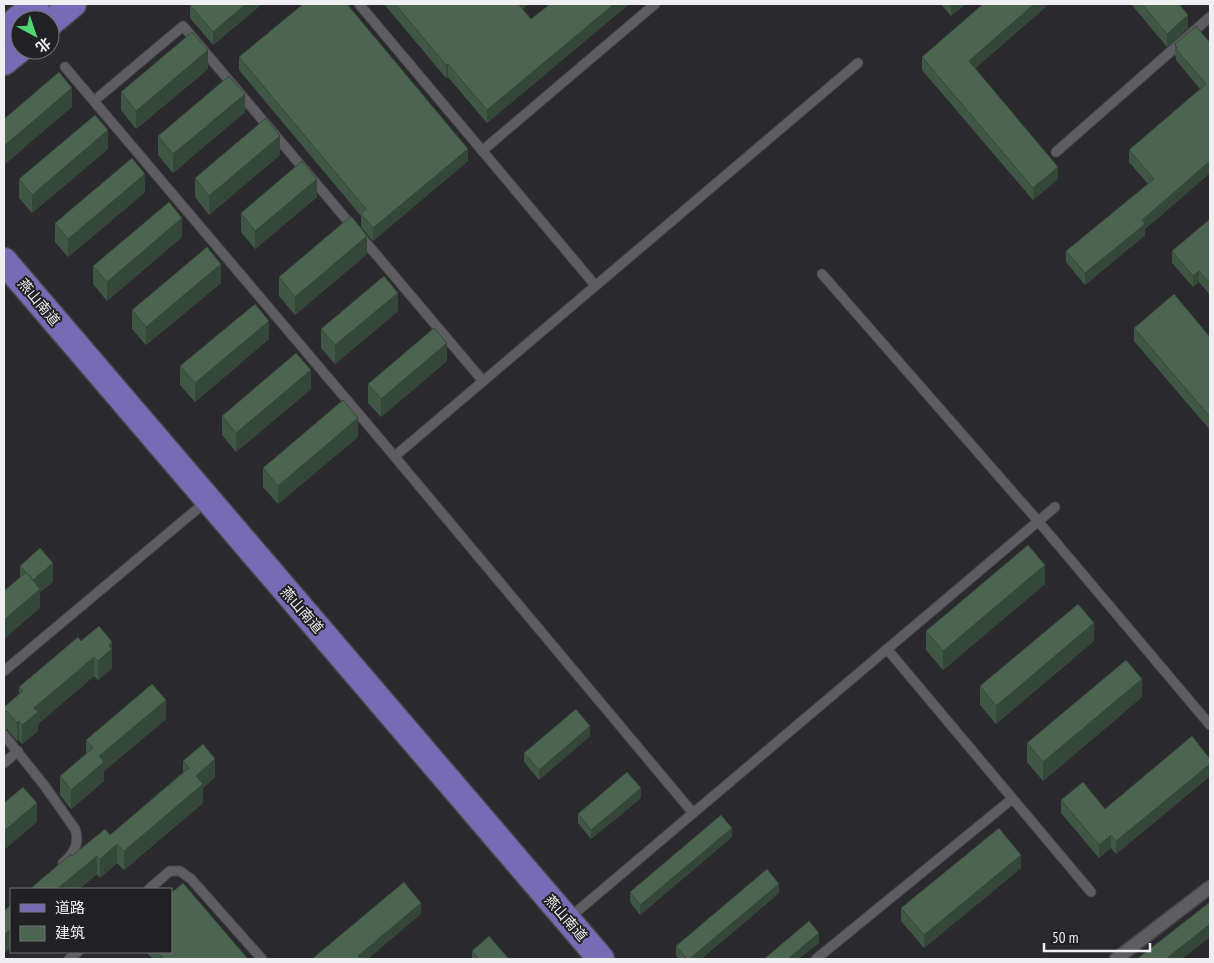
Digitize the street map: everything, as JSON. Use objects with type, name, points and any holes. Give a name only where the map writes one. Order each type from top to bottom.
[{"type":"main road","points":[[4,31],[36,4]]},
{"type":"main road","points":[[60,15],[73,4]]},
{"type":"main road","name":"燕山南道","points":[[4,261],[601,959]]},
{"type":"main road","name":"燕山南道","points":[[4,285],[580,959]]},
{"type":"street","points":[[1116,959],[1210,887]]},
{"type":"lane","points":[[359,4],[595,285]]},
{"type":"lane","points":[[482,151],[655,4]]},
{"type":"lane","points":[[1056,152],[1210,17]]},
{"type":"lane","points":[[94,101],[183,26],[483,381]]},
{"type":"lane","points":[[395,456],[858,63]]},
{"type":"lane","points":[[65,67],[395,456],[694,813]]},
{"type":"lane","points":[[822,274],[1038,521],[1210,725]]},
{"type":"lane","points":[[567,920],[1055,507]]},
{"type":"lane","points":[[4,671],[196,510]]},
{"type":"lane","points":[[887,649],[1090,892]]},
{"type":"lane","points":[[4,736],[44,785],[78,836],[76,849],[59,866]]},
{"type":"lane","points":[[4,763],[18,751]]},
{"type":"lane","points":[[816,959],[1012,799]]},
{"type":"lane","points":[[150,888],[170,871],[180,871],[191,879],[262,959]]},
{"type":"building","points":[[191,4],[246,4],[213,32]]},
{"type":"building","points":[[303,4],[347,4],[468,149],[373,228],[361,214],[366,209],[239,57]]},
{"type":"building","points":[[395,4],[518,4],[531,19],[550,4],[614,4],[487,110]]},
{"type":"building","points":[[983,4],[1034,4],[969,61],[1058,167],[1033,188],[922,57]]},
{"type":"building","points":[[1142,4],[1179,4],[1188,15],[1167,34]]},
{"type":"building","points":[[1196,26],[1210,43],[1210,161],[1142,220],[1145,224],[1085,273],[1066,251],[1154,179],[1129,150],[1206,84],[1176,49],[1175,44]]},
{"type":"building","points":[[192,32],[208,50],[136,111],[121,92]]},
{"type":"building","points":[[59,72],[72,88],[4,146],[4,119]]},
{"type":"building","points":[[229,76],[245,94],[173,154],[158,136]]},
{"type":"building","points":[[95,115],[108,130],[32,195],[19,179]]},
{"type":"building","points":[[266,118],[280,136],[209,196],[195,178]]},
{"type":"building","points":[[132,158],[145,174],[68,239],[55,223]]},
{"type":"building","points":[[302,161],[317,179],[255,231],[241,213]]},
{"type":"building","points":[[169,202],[182,218],[107,282],[93,266]]},
{"type":"building","points":[[351,216],[367,236],[295,297],[279,277]]},
{"type":"building","points":[[1210,219],[1210,284],[1199,271],[1193,276],[1172,251]]},
{"type":"building","points":[[207,247],[221,264],[146,327],[132,310]]},
{"type":"building","points":[[384,276],[398,293],[335,345],[321,329]]},
{"type":"building","points":[[1174,294],[1210,337],[1210,417],[1134,328]]},
{"type":"building","points":[[255,304],[269,321],[195,383],[180,366]]},
{"type":"building","points":[[434,328],[447,343],[381,399],[368,384]]},
{"type":"building","points":[[296,353],[311,370],[236,433],[222,416]]},
{"type":"building","points":[[343,400],[358,418],[278,486],[263,468]]},
{"type":"building","points":[[1028,545],[1045,565],[943,651],[926,631]]},
{"type":"building","points":[[40,548],[53,563],[33,580],[20,566]]},
{"type":"building","points":[[26,572],[40,589],[4,620],[4,591]]},
{"type":"building","points":[[1078,604],[1094,623],[996,706],[980,686]]},
{"type":"building","points":[[99,626],[112,642],[109,645],[112,649],[98,661],[94,657],[34,708],[38,712],[22,725],[19,721],[17,723],[7,711],[4,711],[4,707],[23,691],[19,687],[78,637],[81,641]]},
{"type":"building","points":[[1126,660],[1142,679],[1043,762],[1027,743]]},
{"type":"building","points":[[152,684],[166,700],[99,756],[104,762],[71,790],[60,776],[93,748],[86,740]]},
{"type":"building","points":[[576,709],[590,726],[539,770],[524,753]]},
{"type":"building","points":[[1192,736],[1210,759],[1210,764],[1116,841],[1111,835],[1099,845],[1061,800],[1083,782],[1105,809]]},
{"type":"building","points":[[203,744],[215,759],[196,776],[203,784],[124,851],[117,844],[100,859],[97,856],[58,888],[31,888],[71,854],[72,856],[105,829],[110,835],[189,768],[183,761]]},
{"type":"building","points":[[627,772],[641,788],[591,830],[578,814]]},
{"type":"building","points":[[23,787],[37,803],[4,831],[4,803]]},
{"type":"building","points":[[721,815],[732,828],[640,905],[630,892]]},
{"type":"building","points":[[999,828],[1021,855],[924,935],[901,908]]},
{"type":"building","points":[[767,869],[779,884],[687,959],[676,946]]},
{"type":"building","points":[[404,882],[421,903],[358,956],[360,959],[312,959]]},
{"type":"building","points":[[183,883],[248,959],[164,959],[158,953],[172,953],[172,892]]},
{"type":"building","points":[[1210,902],[1210,924],[1166,959],[1137,959]]},
{"type":"building","points":[[10,906],[10,930],[4,935],[4,911]]},
{"type":"building","points":[[809,921],[819,933],[788,959],[764,959]]},
{"type":"building","points":[[489,936],[509,959],[479,959],[472,951]]}]
